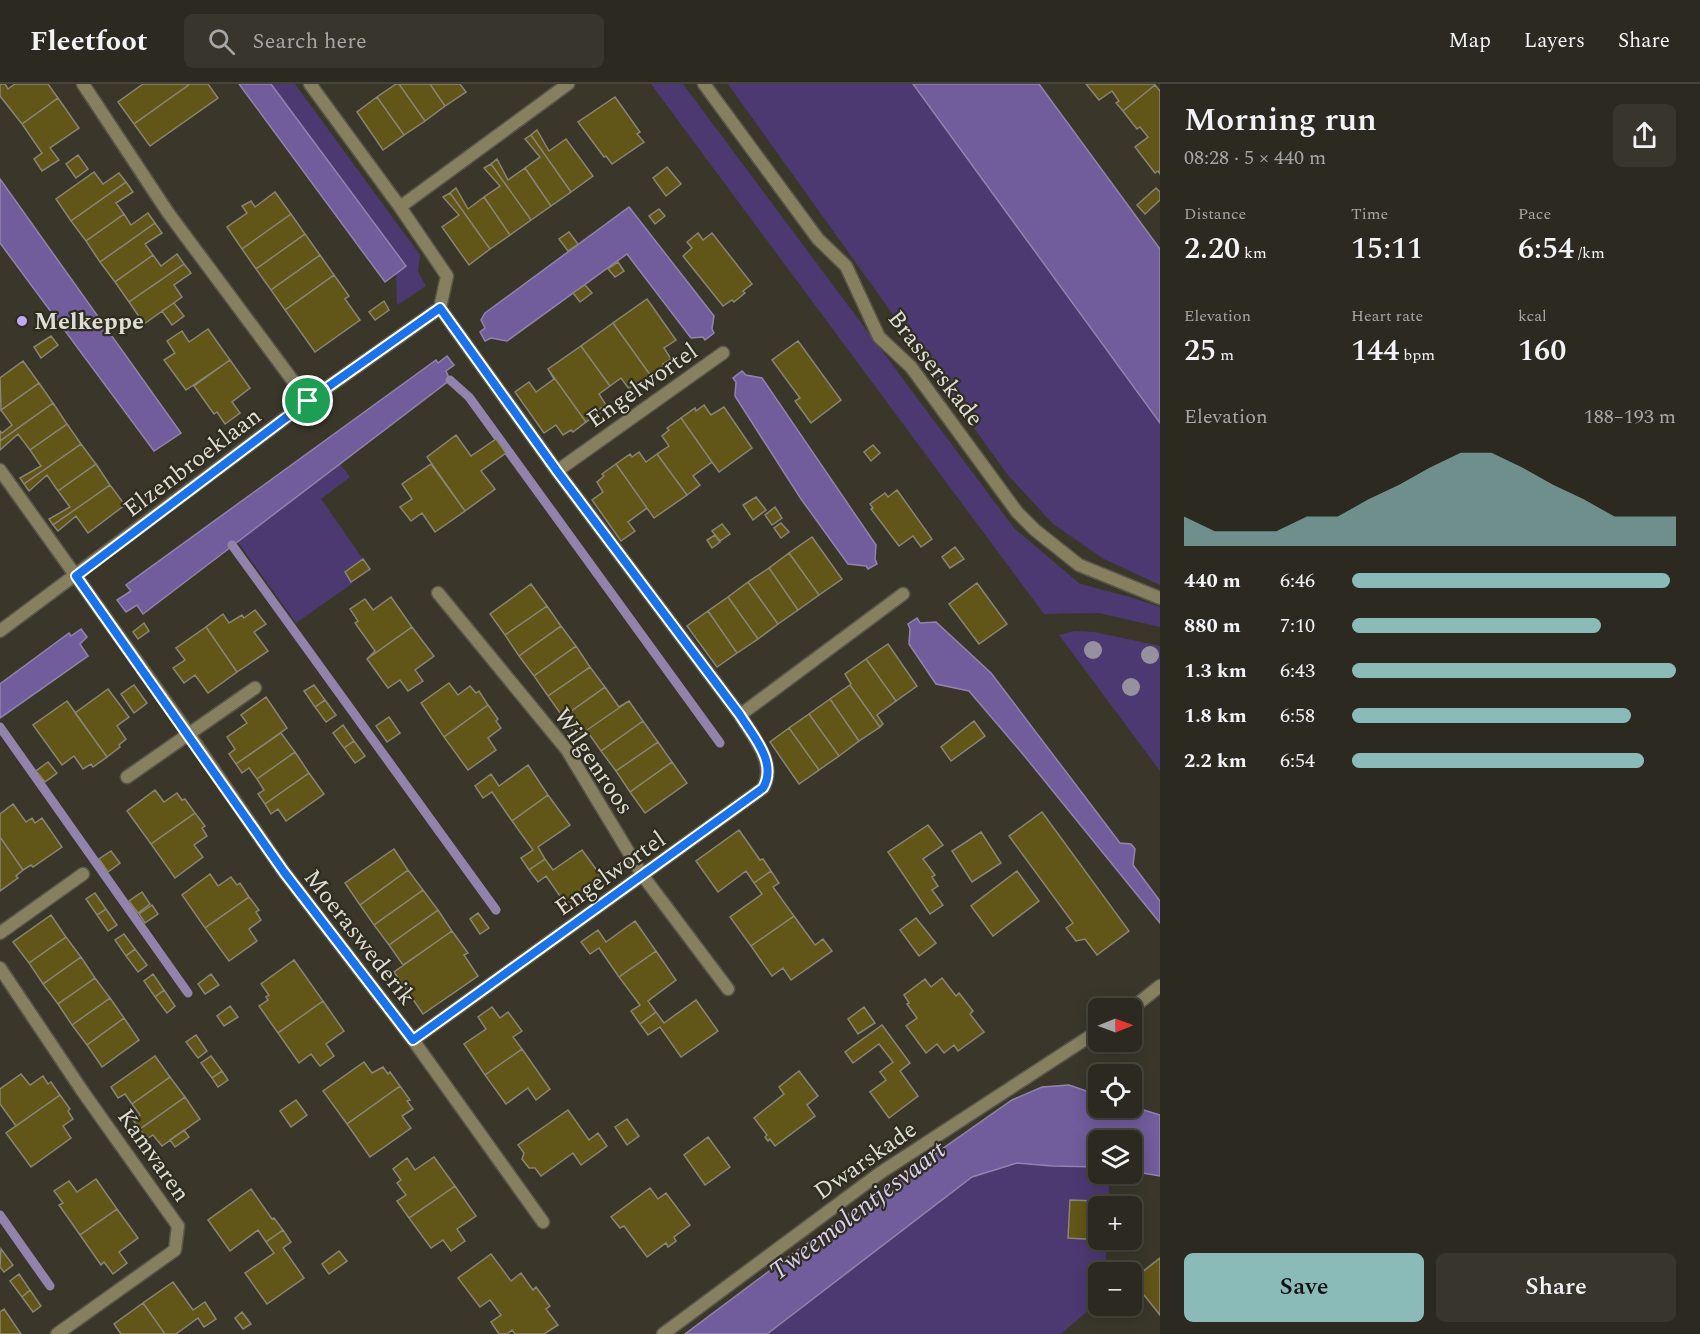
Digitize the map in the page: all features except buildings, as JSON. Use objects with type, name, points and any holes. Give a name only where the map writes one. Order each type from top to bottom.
[{"type":"street","points":[[83,84],[169,214],[308,401]]},
{"type":"street","points":[[310,84],[400,207],[447,276],[440,308]]},
{"type":"street","points":[[400,207],[568,84]]},
{"type":"street","name":"Brasserskade","points":[[704,84],[818,239],[846,266],[879,337],[911,367],[1017,512],[1035,530],[1079,565],[1160,598]]},
{"type":"street","name":"Elzenbroeklaan","points":[[0,631],[308,401],[440,308]]},
{"type":"street","name":"Engelwortel","points":[[413,1040],[763,788],[768,780],[769,771],[762,750],[740,715],[557,471],[440,308]]},
{"type":"street","name":"Engelwortel","points":[[557,471],[723,353]]},
{"type":"street","name":"Moeraswederik","points":[[0,470],[189,734],[297,890],[413,1040],[543,1222]]},
{"type":"street","name":"Wilgenroos","points":[[438,593],[567,750],[643,876],[728,989]]},
{"type":"street","points":[[740,715],[903,594]]},
{"type":"street","points":[[127,777],[255,688]]},
{"type":"street","points":[[0,933],[83,874]]},
{"type":"street","name":"Kamvaren","points":[[0,968],[83,1092],[178,1226],[175,1250],[57,1334]]},
{"type":"street","points":[[1142,1000],[1160,986]]},
{"type":"street","name":"Dwarskade","points":[[663,1334],[880,1173],[1088,1038]]},
{"type":"shaded area","points":[[271,84],[295,84],[420,255],[418,272],[426,286],[397,305],[396,274],[405,266]]},
{"type":"shaded area","points":[[651,84],[683,84],[1014,528],[1080,584],[1160,607],[1160,627],[1099,613],[1044,614]]},
{"type":"shaded area","points":[[728,84],[913,84],[1160,423],[1160,585],[1104,559],[1053,524],[1007,474]]},
{"type":"shaded area","points":[[340,464],[350,477],[321,499],[363,559],[345,572],[353,583],[296,623],[238,542]]},
{"type":"shaded area","points":[[1075,631],[1094,632],[1160,646],[1160,771],[1059,635]]},
{"type":"shaded area","points":[[1017,1163],[1088,1167],[1088,1184],[1109,1184],[1109,1196],[1088,1196],[1088,1250],[1106,1250],[1106,1262],[1088,1262],[1088,1311],[1061,1334],[767,1334],[972,1177]]},
{"type":"water","points":[[239,84],[271,84],[406,266],[385,282]]},
{"type":"water","points":[[913,84],[1039,84],[1160,249],[1160,423]]},
{"type":"water","points":[[0,179],[181,433],[154,451],[0,243]]},
{"type":"water","points":[[629,207],[714,316],[712,329],[714,333],[705,340],[703,337],[691,338],[627,254],[507,341],[491,338],[485,341],[480,332],[485,328],[481,320],[485,313]]},
{"type":"water","points":[[447,356],[454,365],[446,371],[450,380],[143,614],[137,605],[126,612],[117,600],[131,591],[126,585],[436,360],[438,363]]},
{"type":"water","points":[[742,371],[746,375],[762,378],[876,545],[877,564],[868,569],[866,566],[848,564],[801,499],[735,396],[736,382],[733,378]]},
{"type":"water","points":[[917,618],[920,623],[936,622],[991,673],[1120,843],[1131,844],[1135,849],[1133,865],[1160,901],[1160,923],[969,691],[936,684],[909,644],[908,624]]},
{"type":"water","points":[[81,629],[87,637],[80,644],[88,656],[0,718],[0,684],[69,633],[71,636]]},
{"type":"water","name":"Tweemolentjesvaart","points":[[1069,1085],[1088,1092],[1088,1118],[1142,1118],[1142,1109],[1160,1115],[1160,1176],[1142,1173],[1142,1130],[1088,1130],[1088,1167],[1017,1163],[972,1177],[767,1334],[685,1334],[792,1254],[1012,1100],[1042,1087]]},
{"type":"waterway","points":[[450,380],[469,397],[720,743]]},
{"type":"waterway","points":[[232,545],[496,910]]},
{"type":"waterway","points":[[0,727],[188,993]]},
{"type":"waterway","points":[[0,1215],[50,1286]]},
{"type":"place","name":"Melkeppe","points":[[22,321]]},
{"type":"route","points":[[440,308],[557,471],[740,715],[762,750],[769,771],[768,780],[763,788],[413,1040],[284,872],[76,576],[308,401],[440,308]]}]
